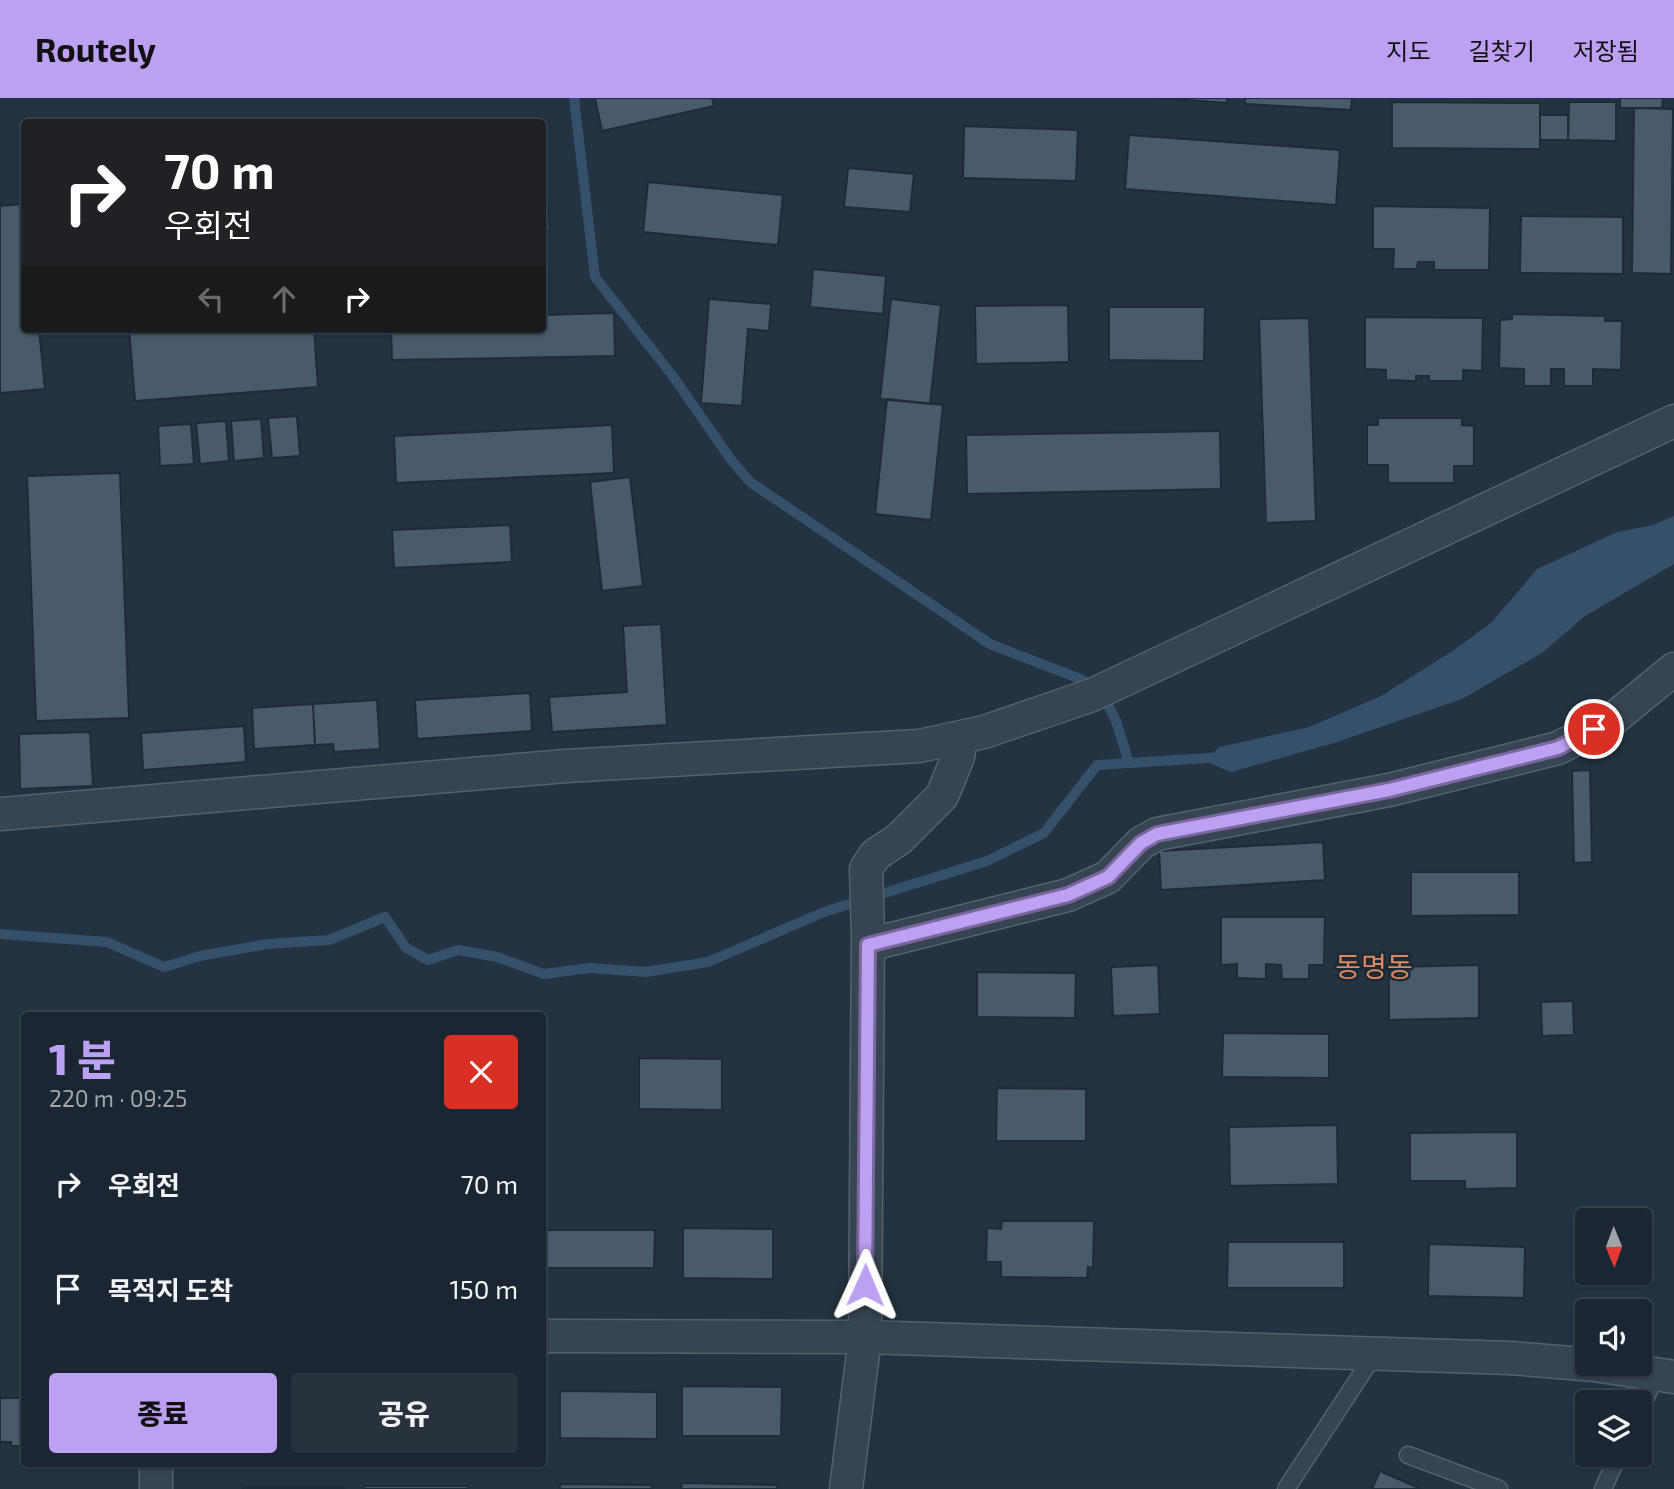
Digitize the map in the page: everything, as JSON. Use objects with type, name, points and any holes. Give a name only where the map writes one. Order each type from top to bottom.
[{"type":"street","points":[[0,814],[566,766],[919,746],[984,732],[1098,692],[1674,421]]},
{"type":"street","points":[[868,940],[1068,895],[1108,877],[1141,843],[1157,834],[1389,790],[1558,748],[1612,720],[1674,669]]},
{"type":"street","points":[[846,1489],[865,1338],[868,940],[866,869],[875,855],[899,839],[942,796],[958,757],[961,737]]},
{"type":"street","points":[[546,1336],[865,1338],[1511,1358],[1665,1375]]},
{"type":"street","points":[[156,1467],[156,1489]]},
{"type":"lane","points":[[1286,1489],[1374,1354]]},
{"type":"lane","points":[[1652,1393],[1665,1375]]},
{"type":"lane","points":[[1408,1455],[1499,1489]]},
{"type":"lane","points":[[1603,1489],[1613,1467]]},
{"type":"water","points":[[1674,516],[1674,564],[1585,616],[1542,653],[1462,699],[1334,743],[1231,772],[1206,762],[1219,747],[1309,727],[1381,696],[1491,623],[1537,569],[1617,532],[1653,525]]},
{"type":"building","points":[[595,98],[712,98],[714,106],[602,131]]},
{"type":"building","points":[[1159,98],[1227,98],[1227,103]]},
{"type":"building","points":[[1245,98],[1352,98],[1351,110],[1245,104]]},
{"type":"building","points":[[1620,98],[1663,98],[1662,108],[1620,108]]},
{"type":"building","points":[[1392,102],[1540,103],[1540,149],[1392,148]]},
{"type":"building","points":[[1569,102],[1616,102],[1616,141],[1568,140]]},
{"type":"building","points":[[1634,108],[1673,109],[1671,274],[1632,273]]},
{"type":"building","points":[[1540,115],[1568,115],[1568,140],[1540,140]]},
{"type":"building","points":[[964,126],[1078,130],[1076,181],[963,178]]},
{"type":"building","points":[[1129,135],[1340,150],[1336,205],[1125,189]]},
{"type":"building","points":[[848,168],[914,174],[910,212],[844,207]]},
{"type":"building","points":[[648,182],[783,195],[778,245],[643,232]]},
{"type":"building","points":[[546,186],[550,230],[546,230]]},
{"type":"building","points":[[21,204],[21,333],[39,333],[45,389],[0,393],[0,206]]},
{"type":"building","points":[[1373,206],[1490,208],[1489,270],[1434,270],[1434,262],[1418,262],[1417,269],[1393,269],[1394,249],[1373,249]]},
{"type":"building","points":[[1521,216],[1623,217],[1623,274],[1520,273]]},
{"type":"building","points":[[813,269],[886,276],[883,314],[810,307]]},
{"type":"building","points":[[709,299],[771,304],[769,331],[748,329],[742,406],[701,403]]},
{"type":"building","points":[[891,299],[941,305],[930,404],[880,399]]},
{"type":"building","points":[[1068,305],[1069,362],[976,364],[975,306]]},
{"type":"building","points":[[1109,307],[1205,307],[1204,361],[1109,360]]},
{"type":"building","points":[[614,313],[615,356],[392,360],[391,333],[546,333],[546,315]]},
{"type":"building","points":[[1512,314],[1605,316],[1605,321],[1622,321],[1621,370],[1593,369],[1593,386],[1564,386],[1564,369],[1551,369],[1551,386],[1524,386],[1524,369],[1499,368],[1500,320],[1512,319]]},
{"type":"building","points":[[1365,317],[1483,318],[1482,371],[1463,370],[1463,381],[1429,381],[1429,376],[1416,376],[1416,381],[1386,380],[1386,370],[1365,369]]},
{"type":"building","points":[[1309,318],[1316,521],[1266,523],[1259,319]]},
{"type":"building","points":[[129,333],[314,333],[318,387],[135,401]]},
{"type":"building","points":[[887,399],[943,405],[931,520],[875,514]]},
{"type":"building","points":[[297,416],[300,456],[272,458],[268,418]]},
{"type":"building","points":[[1378,418],[1462,418],[1462,425],[1474,426],[1474,466],[1454,466],[1454,483],[1388,483],[1388,465],[1367,465],[1367,425],[1378,425]]},
{"type":"building","points":[[261,419],[264,458],[234,461],[231,421]]},
{"type":"building","points":[[226,421],[229,461],[200,464],[196,423]]},
{"type":"building","points":[[191,424],[194,464],[160,466],[158,426]]},
{"type":"building","points":[[612,425],[614,473],[396,483],[394,436]]},
{"type":"building","points":[[1220,431],[1221,489],[967,494],[966,435]]},
{"type":"building","points":[[120,473],[129,718],[36,721],[27,476]]},
{"type":"building","points":[[630,477],[643,586],[602,591],[590,482]]},
{"type":"building","points":[[510,525],[512,562],[394,568],[392,530]]},
{"type":"building","points":[[661,624],[667,725],[552,732],[549,697],[627,692],[623,626]]},
{"type":"building","points":[[530,693],[532,731],[417,739],[415,700]]},
{"type":"building","points":[[377,700],[380,749],[334,752],[333,744],[315,745],[313,704]]},
{"type":"building","points":[[313,704],[315,745],[254,749],[252,708]]},
{"type":"building","points":[[244,726],[246,762],[143,770],[141,733]]},
{"type":"building","points":[[90,732],[93,786],[20,789],[19,734]]},
{"type":"building","points":[[1590,770],[1592,862],[1574,863],[1572,771]]},
{"type":"building","points":[[1323,842],[1325,880],[1161,890],[1159,851]]},
{"type":"building","points":[[1411,872],[1519,872],[1519,915],[1411,916]]},
{"type":"building","points":[[1221,917],[1325,917],[1324,965],[1309,965],[1309,979],[1282,979],[1281,965],[1266,964],[1266,979],[1237,978],[1237,964],[1221,965]]},
{"type":"building","points":[[1158,965],[1160,1014],[1113,1016],[1111,967]]},
{"type":"building","points":[[1479,965],[1479,1018],[1389,1020],[1389,967]]},
{"type":"building","points":[[977,972],[1076,973],[1075,1018],[977,1017]]},
{"type":"building","points":[[1573,1001],[1574,1035],[1542,1036],[1541,1002]]},
{"type":"building","points":[[1223,1033],[1329,1034],[1329,1078],[1222,1077]]},
{"type":"building","points":[[639,1058],[722,1059],[722,1110],[639,1109]]},
{"type":"building","points":[[997,1088],[1086,1089],[1086,1141],[996,1141]]},
{"type":"building","points":[[1337,1125],[1338,1184],[1230,1186],[1229,1127]]},
{"type":"building","points":[[1517,1132],[1517,1188],[1465,1189],[1465,1181],[1410,1181],[1410,1133]]},
{"type":"building","points":[[1002,1221],[1094,1221],[1093,1268],[1088,1267],[1087,1278],[1001,1277],[1001,1262],[986,1262],[987,1228],[1001,1229]]},
{"type":"building","points":[[683,1228],[773,1229],[773,1279],[683,1278]]},
{"type":"building","points":[[547,1230],[655,1230],[654,1268],[547,1268]]},
{"type":"building","points":[[1228,1242],[1344,1242],[1344,1288],[1227,1288]]},
{"type":"building","points":[[1429,1244],[1525,1247],[1524,1298],[1428,1296]]},
{"type":"building","points":[[682,1386],[782,1387],[781,1436],[682,1436]]},
{"type":"building","points":[[560,1391],[657,1392],[657,1439],[560,1438]]},
{"type":"building","points":[[0,1398],[21,1398],[21,1446],[0,1442]]},
{"type":"building","points":[[1380,1471],[1421,1489],[1372,1489]]},
{"type":"building","points":[[682,1483],[777,1485],[777,1489],[681,1489]]},
{"type":"building","points":[[560,1484],[652,1485],[652,1489],[560,1489]]},
{"type":"building","points":[[364,1486],[468,1486],[468,1489],[364,1489]]},
{"type":"building","points":[[344,1487],[344,1489],[243,1489]]},
{"type":"waterway","points":[[574,98],[595,277],[672,375],[732,461],[750,482],[990,644],[1083,680],[1107,703],[1116,721],[1129,763]]},
{"type":"waterway","points":[[0,934],[107,942],[164,967],[200,956],[267,944],[329,940],[385,917],[406,948],[428,960],[458,950],[497,957],[544,974],[590,968],[646,972],[708,962],[824,912],[987,861],[1044,833],[1097,765],[1224,757]]},
{"type":"district","name":"동명동","points":[[1374,966]]},
{"type":"route","points":[[865,1285],[868,945],[1068,895],[1108,877],[1141,843],[1157,834],[1389,790],[1558,748],[1594,729]]}]
